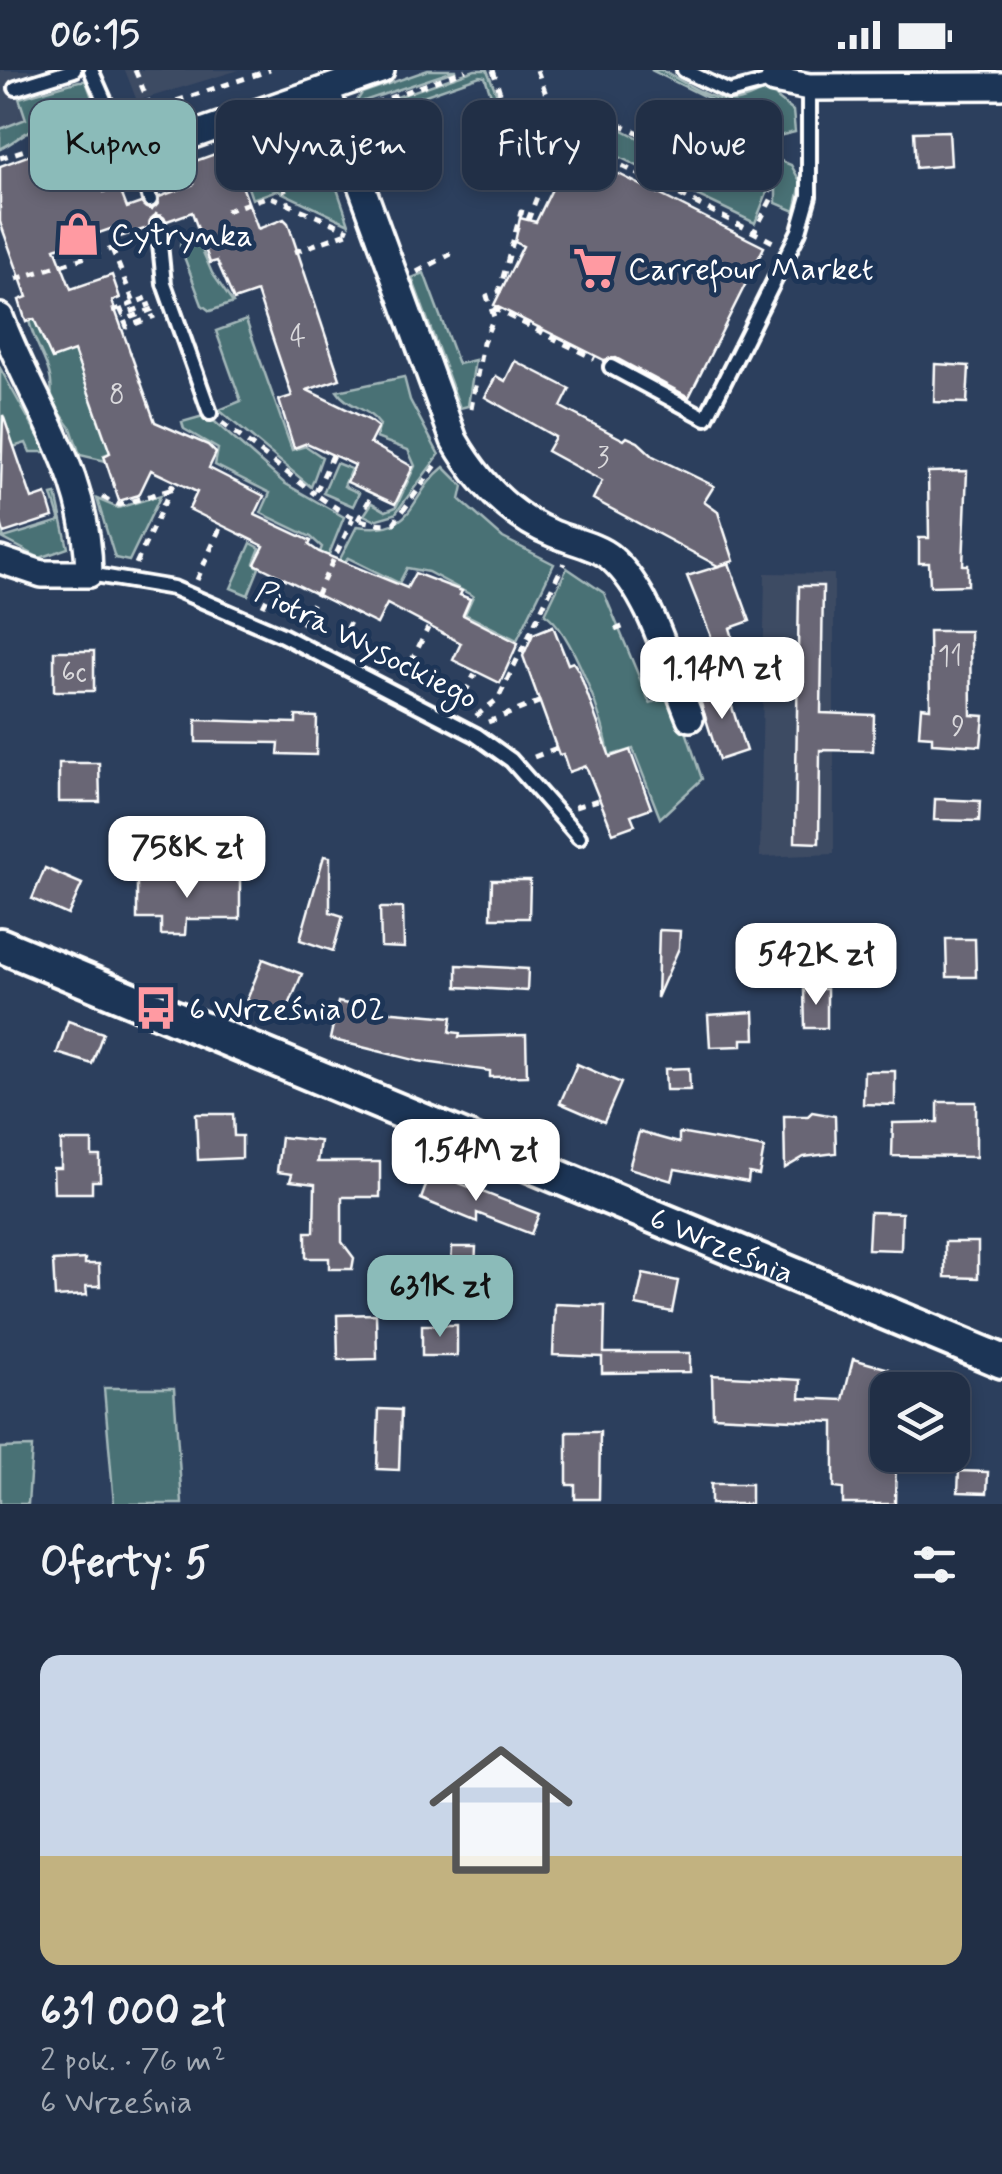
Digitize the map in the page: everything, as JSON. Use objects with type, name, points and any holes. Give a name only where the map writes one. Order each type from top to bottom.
[{"type":"street","points":[[196,134],[381,70]]},
{"type":"street","points":[[774,80],[809,87],[1002,86]]},
{"type":"street","points":[[326,89],[364,228],[454,440],[470,468],[511,509],[610,556],[638,594],[690,718]]},
{"type":"street","points":[[0,316],[65,450],[88,548],[88,574]]},
{"type":"street","name":"Piotra Wysockiego","points":[[0,560],[42,574],[88,574]]},
{"type":"street","name":"6 Września","points":[[0,945],[952,1344],[1002,1361]]},
{"type":"lane","points":[[16,88],[74,70]]},
{"type":"lane","points":[[90,70],[104,100]]},
{"type":"lane","points":[[684,70],[729,92],[774,80]]},
{"type":"lane","points":[[611,367],[706,418],[789,250],[809,196],[809,87]]},
{"type":"lane","points":[[147,190],[150,200]]},
{"type":"lane","points":[[159,229],[164,284],[210,413]]},
{"type":"lane","name":"Piotra Wysockiego","points":[[88,574],[173,588],[289,638],[489,744],[511,760],[579,837]]},
{"type":"path","points":[[136,70],[148,100]]},
{"type":"path","points":[[173,100],[246,74],[270,70]]},
{"type":"path","points":[[493,70],[502,100]]},
{"type":"path","points":[[537,70],[548,100]]},
{"type":"path","points":[[0,158],[30,149]]},
{"type":"path","points":[[616,163],[789,250]]},
{"type":"path","points":[[284,190],[289,205]]},
{"type":"path","points":[[334,455],[315,494],[355,520],[375,525],[394,523],[469,418],[483,344],[494,318],[487,296],[499,292],[521,212],[529,217],[538,190]]},
{"type":"path","points":[[677,194],[679,190]]},
{"type":"path","points":[[754,232],[773,196],[772,190]]},
{"type":"path","points":[[226,211],[269,196],[364,228]]},
{"type":"path","points":[[294,252],[364,228]]},
{"type":"path","points":[[16,279],[159,229]]},
{"type":"path","points":[[426,268],[451,254]]},
{"type":"path","points":[[112,310],[134,303]]},
{"type":"path","points":[[120,308],[123,314],[154,303],[156,308],[124,320],[127,327],[163,313]]},
{"type":"path","points":[[490,306],[611,367]]},
{"type":"path","points":[[134,567],[174,482]]},
{"type":"path","points":[[95,493],[119,505],[170,490]]},
{"type":"path","points":[[289,638],[299,632],[370,496]]},
{"type":"path","points":[[196,583],[220,528]]},
{"type":"path","points":[[474,718],[498,699],[574,542]]},
{"type":"path","points":[[259,614],[277,578]]},
{"type":"path","points":[[336,651],[353,616]]},
{"type":"path","points":[[400,683],[428,628]]},
{"type":"path","points":[[456,710],[474,674]]},
{"type":"path","points":[[485,723],[540,701]]},
{"type":"path","points":[[544,753],[557,748]]},
{"type":"path","points":[[586,804],[598,800]]},
{"type":"shaded area","points":[[0,70],[38,70],[13,78],[26,119],[0,129]]},
{"type":"shaded area","points":[[125,70],[239,70],[140,100],[137,100]]},
{"type":"shaded area","points":[[765,573],[834,574],[834,854],[760,857]]},
{"type":"green space","points":[[428,70],[457,70],[358,100],[362,93]]},
{"type":"green space","points":[[475,70],[487,70],[498,97],[492,98],[485,77],[480,76],[411,100],[388,100]]},
{"type":"green space","points":[[651,70],[661,70],[725,100],[712,100]]},
{"type":"green space","points":[[86,81],[93,100],[30,100],[30,131],[0,149],[0,129],[26,119],[19,98]]},
{"type":"green space","points":[[765,91],[776,91],[780,100],[742,100]]},
{"type":"green space","points":[[782,102],[793,111],[795,132],[782,135]]},
{"type":"green space","points":[[616,127],[636,137],[636,165],[616,155]]},
{"type":"green space","points":[[782,161],[791,165],[801,183],[795,211],[776,203],[776,190],[782,190]]},
{"type":"green space","points":[[249,190],[277,190],[252,199]]},
{"type":"green space","points":[[277,190],[337,190],[349,224]]},
{"type":"green space","points":[[688,190],[768,190],[755,223]]},
{"type":"green space","points":[[194,231],[212,273],[233,303],[210,311],[202,305],[180,246],[182,237]]},
{"type":"green space","points":[[424,273],[458,364],[475,360],[468,406],[460,408],[412,278]]},
{"type":"green space","points":[[34,319],[52,358],[77,350],[136,443],[104,455],[106,461],[80,455],[71,428],[51,400],[48,369],[29,321]]},
{"type":"green space","points":[[246,320],[292,450],[306,446],[322,457],[311,487],[219,410],[241,401],[216,331]]},
{"type":"green space","points":[[0,368],[47,452],[30,452],[26,443],[0,451]]},
{"type":"green space","points":[[404,377],[410,400],[439,455],[395,514],[374,520],[364,515],[372,503],[386,511],[396,507],[415,466],[408,450],[376,438],[380,425],[337,391]]},
{"type":"green space","points":[[207,415],[284,483],[344,517],[324,567],[315,564],[322,547],[311,537],[261,513],[270,493],[215,465],[218,449],[184,429],[182,422]]},
{"type":"green space","points":[[336,463],[351,469],[344,486],[359,493],[353,506],[323,493]]},
{"type":"green space","points":[[444,467],[463,486],[460,500],[503,538],[554,564],[517,640],[465,614],[473,596],[428,572],[407,568],[399,583],[348,558],[340,572],[337,565],[357,526],[391,525],[402,519]]},
{"type":"green space","points":[[56,494],[68,548],[40,558],[0,537],[0,526],[4,538],[60,521],[52,495]]},
{"type":"green space","points":[[161,495],[129,561],[115,558],[97,499],[118,508]]},
{"type":"green space","points":[[251,543],[260,548],[254,563],[259,568],[248,595],[231,588]]},
{"type":"green space","points":[[567,568],[604,593],[650,703],[674,695],[702,779],[660,818],[633,749],[609,756],[586,679],[566,638],[545,614]]},
{"type":"green space","points":[[104,1388],[174,1388],[182,1504],[114,1504]]},
{"type":"green space","points":[[32,1447],[28,1504],[0,1504],[0,1448]]},
{"type":"building","points":[[949,131],[951,165],[916,168],[914,132]]},
{"type":"building","points":[[216,154],[216,190],[244,190],[258,229],[284,219],[288,223],[340,379],[307,390],[369,420],[378,427],[370,443],[413,467],[395,504],[347,482],[355,465],[307,443],[294,448],[279,400],[292,396],[257,292],[234,300],[217,261],[210,263],[192,212],[167,221],[156,214],[148,228],[120,237],[116,227],[55,248],[71,289],[112,275],[120,298],[112,301],[155,422],[208,445],[216,453],[209,468],[264,496],[255,515],[311,541],[309,545],[319,552],[407,588],[415,573],[462,591],[460,595],[470,599],[463,615],[518,643],[500,683],[453,660],[461,643],[387,604],[377,624],[255,564],[264,546],[189,509],[197,492],[151,470],[139,495],[119,501],[104,456],[110,453],[74,351],[52,359],[34,319],[26,322],[19,300],[27,297],[0,222],[0,166],[30,155],[30,190],[120,190],[127,208],[141,203],[152,210],[159,197],[178,190],[196,190],[196,161]]},
{"type":"building","points":[[616,173],[636,183],[636,190],[651,190],[764,247],[689,397],[616,358],[604,360],[494,305],[523,246],[515,242],[520,218],[536,222],[552,190],[616,190]]},
{"type":"building","points":[[515,361],[570,389],[561,407],[624,440],[627,437],[638,442],[653,456],[714,486],[704,502],[718,512],[734,561],[718,566],[593,499],[602,481],[547,451],[555,437],[485,397],[496,376],[505,381]]},
{"type":"building","points":[[935,364],[969,366],[967,403],[934,402]]},
{"type":"building","points":[[3,415],[32,499],[46,494],[53,517],[4,533],[0,519]]},
{"type":"building","points":[[967,471],[963,565],[968,565],[968,585],[930,586],[929,563],[919,563],[919,538],[929,538],[928,472]]},
{"type":"building","points":[[729,563],[750,621],[730,628],[733,638],[714,644],[687,576]]},
{"type":"building","points":[[799,586],[823,586],[821,713],[874,715],[873,751],[820,750],[819,843],[795,842]]},
{"type":"building","points":[[553,626],[568,664],[573,662],[579,671],[610,757],[630,750],[651,808],[631,815],[635,825],[613,833],[586,766],[569,772],[563,754],[559,755],[523,656],[533,634]]},
{"type":"building","points":[[929,631],[970,631],[971,715],[984,716],[981,746],[932,743],[932,736],[919,735],[921,707],[930,708]]},
{"type":"building","points":[[54,651],[94,651],[94,691],[54,691]]},
{"type":"building","points":[[725,685],[746,751],[719,760],[698,694]]},
{"type":"building","points":[[296,716],[317,717],[316,755],[278,754],[279,743],[196,742],[196,720],[296,723]]},
{"type":"building","points":[[59,763],[99,763],[100,802],[59,802]]},
{"type":"building","points":[[935,799],[980,801],[979,821],[934,820]]},
{"type":"building","points":[[324,856],[330,857],[330,912],[343,916],[333,951],[300,940]]},
{"type":"building","points":[[45,868],[82,884],[68,915],[32,899]]},
{"type":"building","points":[[137,878],[240,878],[240,919],[186,919],[185,935],[161,935],[161,919],[137,919]]},
{"type":"building","points":[[492,880],[530,880],[529,918],[491,918]]},
{"type":"building","points":[[380,908],[403,908],[404,948],[381,947]]},
{"type":"building","points":[[659,930],[680,931],[679,948],[657,998]]},
{"type":"building","points":[[946,939],[975,939],[976,977],[947,977]]},
{"type":"building","points":[[263,959],[302,974],[285,1015],[247,1000]]},
{"type":"building","points":[[457,965],[528,969],[527,991],[457,987]]},
{"type":"building","points":[[804,989],[827,989],[827,1028],[805,1028]]},
{"type":"building","points":[[338,1002],[382,1011],[452,1017],[450,1032],[460,1033],[459,1037],[526,1035],[527,1076],[490,1077],[490,1071],[418,1061],[330,1039]]},
{"type":"building","points":[[754,1012],[755,1039],[742,1039],[742,1046],[710,1047],[708,1015]]},
{"type":"building","points":[[68,1021],[103,1033],[92,1064],[57,1053]]},
{"type":"building","points":[[577,1064],[621,1083],[604,1122],[560,1103]]},
{"type":"building","points":[[689,1068],[690,1090],[666,1090],[665,1069]]},
{"type":"building","points":[[864,1071],[895,1071],[895,1105],[863,1104]]},
{"type":"building","points":[[938,1102],[976,1102],[976,1157],[892,1156],[893,1123],[938,1122]]},
{"type":"building","points":[[812,1112],[835,1116],[836,1153],[804,1157],[785,1168],[784,1116],[808,1116]]},
{"type":"building","points":[[196,1114],[233,1114],[234,1136],[242,1136],[242,1158],[198,1160]]},
{"type":"building","points":[[639,1132],[679,1143],[679,1133],[764,1148],[759,1175],[749,1173],[748,1182],[675,1169],[672,1181],[629,1168]]},
{"type":"building","points":[[281,1137],[320,1141],[317,1162],[380,1162],[380,1197],[342,1197],[342,1242],[354,1258],[352,1269],[329,1269],[329,1258],[306,1258],[306,1232],[314,1232],[315,1184],[290,1181],[292,1174],[277,1172]]},
{"type":"building","points":[[61,1141],[92,1141],[92,1156],[100,1156],[100,1181],[92,1181],[92,1193],[54,1193],[53,1168],[61,1168]]},
{"type":"building","points":[[431,1172],[539,1214],[531,1234],[477,1213],[477,1222],[421,1199]]},
{"type":"building","points":[[870,1212],[902,1213],[901,1250],[868,1249]]},
{"type":"building","points":[[945,1242],[978,1242],[978,1278],[945,1277]]},
{"type":"building","points":[[452,1247],[476,1247],[474,1288],[450,1285]]},
{"type":"building","points":[[85,1259],[85,1264],[99,1264],[100,1286],[86,1286],[87,1295],[55,1297],[53,1261]]},
{"type":"building","points":[[643,1274],[678,1281],[672,1312],[636,1305]]},
{"type":"building","points":[[555,1304],[605,1306],[604,1353],[690,1353],[690,1372],[602,1373],[602,1357],[553,1355]]},
{"type":"building","points":[[376,1314],[377,1359],[338,1360],[337,1315]]},
{"type":"building","points":[[422,1325],[457,1325],[457,1356],[422,1356]]},
{"type":"building","points":[[853,1359],[889,1369],[870,1372],[870,1472],[896,1472],[895,1504],[843,1504],[843,1489],[834,1488],[834,1422],[713,1416],[712,1375],[801,1380],[800,1398],[843,1400]]},
{"type":"building","points":[[379,1409],[401,1410],[399,1470],[377,1469]]},
{"type":"building","points":[[567,1432],[600,1432],[599,1499],[575,1499],[575,1485],[567,1485]]},
{"type":"building","points":[[959,1472],[988,1472],[987,1493],[958,1492]]},
{"type":"building","points":[[711,1484],[751,1484],[751,1504],[711,1504]]},
{"type":"place","name":"Cytrynka","points":[[78,234]]},
{"type":"place","name":"Carrefour Market","points":[[595,268]]},
{"type":"place","name":"6 Września 02","points":[[156,1008]]}]
